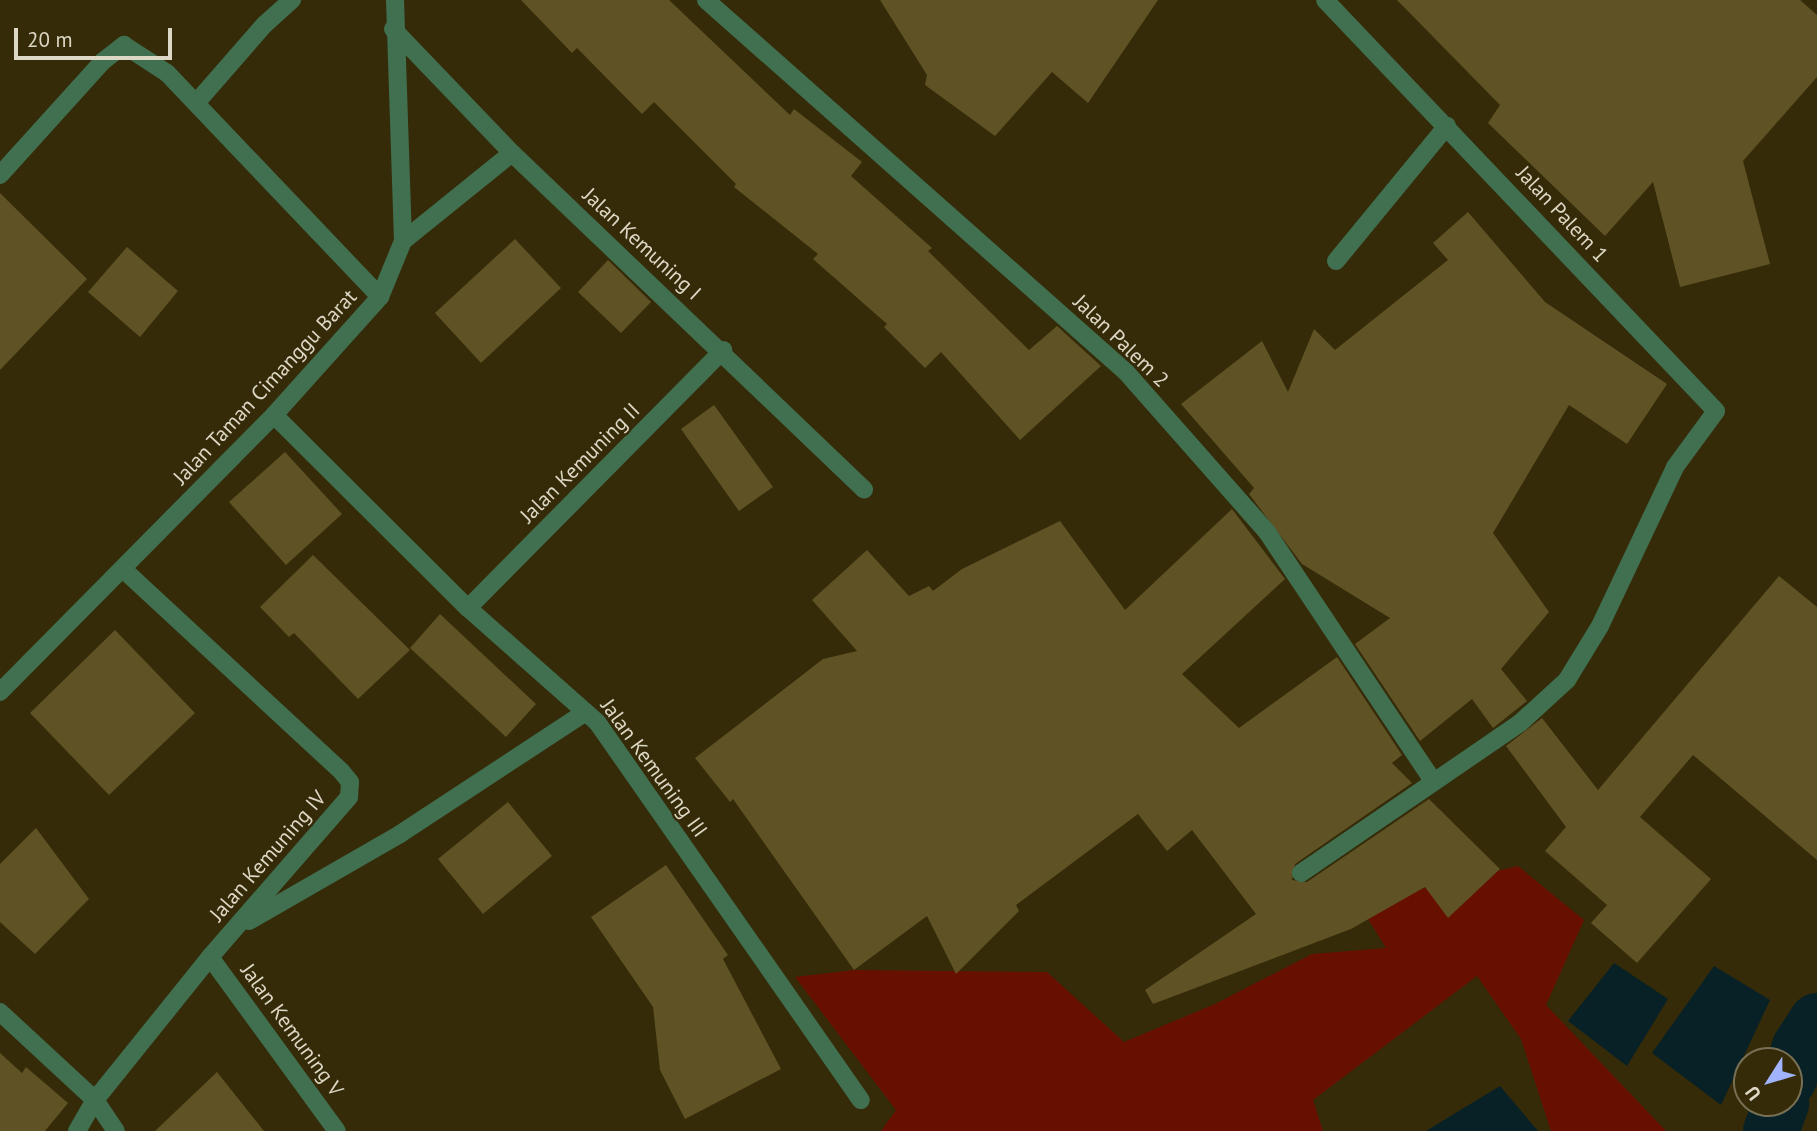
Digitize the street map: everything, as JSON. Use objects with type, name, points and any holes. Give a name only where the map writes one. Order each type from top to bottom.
[{"type":"street","points":[[196,103],[264,25],[292,0]]},
{"type":"street","name":"Jalan Taman Cimanggu Barat","points":[[0,692],[274,415],[380,297],[402,241],[393,29],[395,0]]},
{"type":"street","name":"Jalan Palem 2","points":[[706,0],[1125,372],[1267,532],[1433,781]]},
{"type":"street","name":"Jalan Palem 1","points":[[1325,0],[1716,411],[1675,467],[1600,626],[1567,680],[1520,723],[1433,781]]},
{"type":"street","name":"Jalan Kemuning I","points":[[393,29],[512,153],[723,350],[864,489]]},
{"type":"street","points":[[0,176],[102,62],[124,45],[167,73],[380,297]]},
{"type":"street","points":[[1335,261],[1447,126]]},
{"type":"street","points":[[402,241],[512,153]]},
{"type":"street","name":"Jalan Kemuning II","points":[[468,608],[723,350]]},
{"type":"street","name":"Jalan Kemuning III","points":[[274,415],[468,608],[586,712],[861,1100]]},
{"type":"street","name":"Jalan Kemuning IV","points":[[77,1131],[95,1100],[210,957],[349,797],[349,782],[123,569]]},
{"type":"street","points":[[237,928],[400,834],[586,712]]},
{"type":"street","points":[[1301,873],[1433,781]]},
{"type":"street","name":"Jalan Kemuning V","points":[[210,957],[337,1131]]},
{"type":"street","points":[[0,1012],[95,1100],[116,1131]]},
{"type":"shaded area","points":[[1518,866],[1584,920],[1546,1005],[1666,1131],[1551,1131],[1521,1039],[1477,976],[1313,1100],[1323,1131],[881,1131],[896,1110],[795,977],[854,970],[1047,972],[1124,1042],[1215,1004],[1312,954],[1386,948],[1359,904]]},
{"type":"water","points":[[1614,963],[1668,999],[1627,1066],[1568,1021]]},
{"type":"water","points":[[1714,966],[1770,1000],[1748,1047],[1733,1047],[1733,1079],[1721,1105],[1652,1053]]},
{"type":"water","points":[[1500,1086],[1538,1131],[1426,1131]]},
{"type":"building","points":[[521,0],[669,0],[790,115],[794,109],[862,162],[851,176],[932,248],[928,251],[1029,350],[1057,326],[1101,366],[1020,440],[941,352],[925,368],[884,327],[887,324],[813,259],[818,254],[734,187],[736,184],[654,102],[642,114],[577,48],[572,53]]},
{"type":"building","points":[[880,0],[1158,0],[1088,103],[1052,72],[995,136],[925,85],[927,75]]},
{"type":"building","points":[[1397,0],[1800,0],[1817,15],[1817,77],[1743,161],[1770,264],[1680,287],[1653,182],[1605,236],[1488,123],[1500,105]]},
{"type":"building","points":[[0,193],[87,279],[0,370]]},
{"type":"building","points":[[1468,212],[1545,302],[1667,384],[1627,444],[1569,405],[1493,533],[1549,612],[1501,669],[1527,701],[1493,728],[1472,699],[1420,741],[1355,644],[1390,618],[1302,564],[1249,494],[1254,488],[1181,404],[1262,341],[1288,392],[1314,329],[1335,350],[1448,260],[1433,243]]},
{"type":"building","points":[[515,239],[561,288],[481,363],[435,313]]},
{"type":"building","points":[[127,247],[178,291],[140,337],[88,292]]},
{"type":"building","points":[[608,260],[651,302],[621,333],[578,292]]},
{"type":"building","points":[[714,405],[773,487],[739,511],[681,429]]},
{"type":"building","points":[[285,452],[342,514],[286,565],[229,502]]},
{"type":"building","points":[[1232,509],[1285,579],[1182,674],[1239,728],[1337,657],[1402,755],[1392,763],[1412,783],[1295,864],[1292,880],[1307,882],[1429,799],[1500,869],[1448,918],[1425,887],[1351,929],[1153,1004],[1145,990],[1256,914],[1192,830],[1167,851],[1138,814],[1016,905],[1019,911],[956,974],[927,916],[854,970],[733,799],[730,802],[695,758],[823,659],[857,651],[812,600],[867,550],[909,596],[929,586],[933,591],[962,569],[1060,521],[1125,610]]},
{"type":"building","points":[[313,555],[410,650],[358,699],[294,633],[289,637],[260,607]]},
{"type":"building","points":[[1779,576],[1817,607],[1817,860],[1693,755],[1640,817],[1711,879],[1637,963],[1591,923],[1607,905],[1545,851],[1566,827],[1506,746],[1542,718],[1598,790]]},
{"type":"building","points":[[440,614],[536,704],[506,737],[410,648]]},
{"type":"building","points":[[115,630],[195,713],[109,795],[30,713]]},
{"type":"building","points":[[508,802],[552,856],[483,914],[438,859]]},
{"type":"building","points":[[36,828],[89,899],[35,954],[0,922],[0,864]]},
{"type":"building","points":[[666,865],[728,955],[723,959],[781,1069],[685,1119],[660,1070],[653,1007],[591,917]]},
{"type":"building","points":[[0,1053],[22,1073],[26,1067],[68,1103],[45,1131],[0,1131]]},
{"type":"building","points":[[217,1072],[264,1131],[155,1131]]},
{"type":"waterway","points":[[1800,1047],[1817,1021]]},
{"type":"waterway","points":[[1771,1131],[1776,1117]]}]
